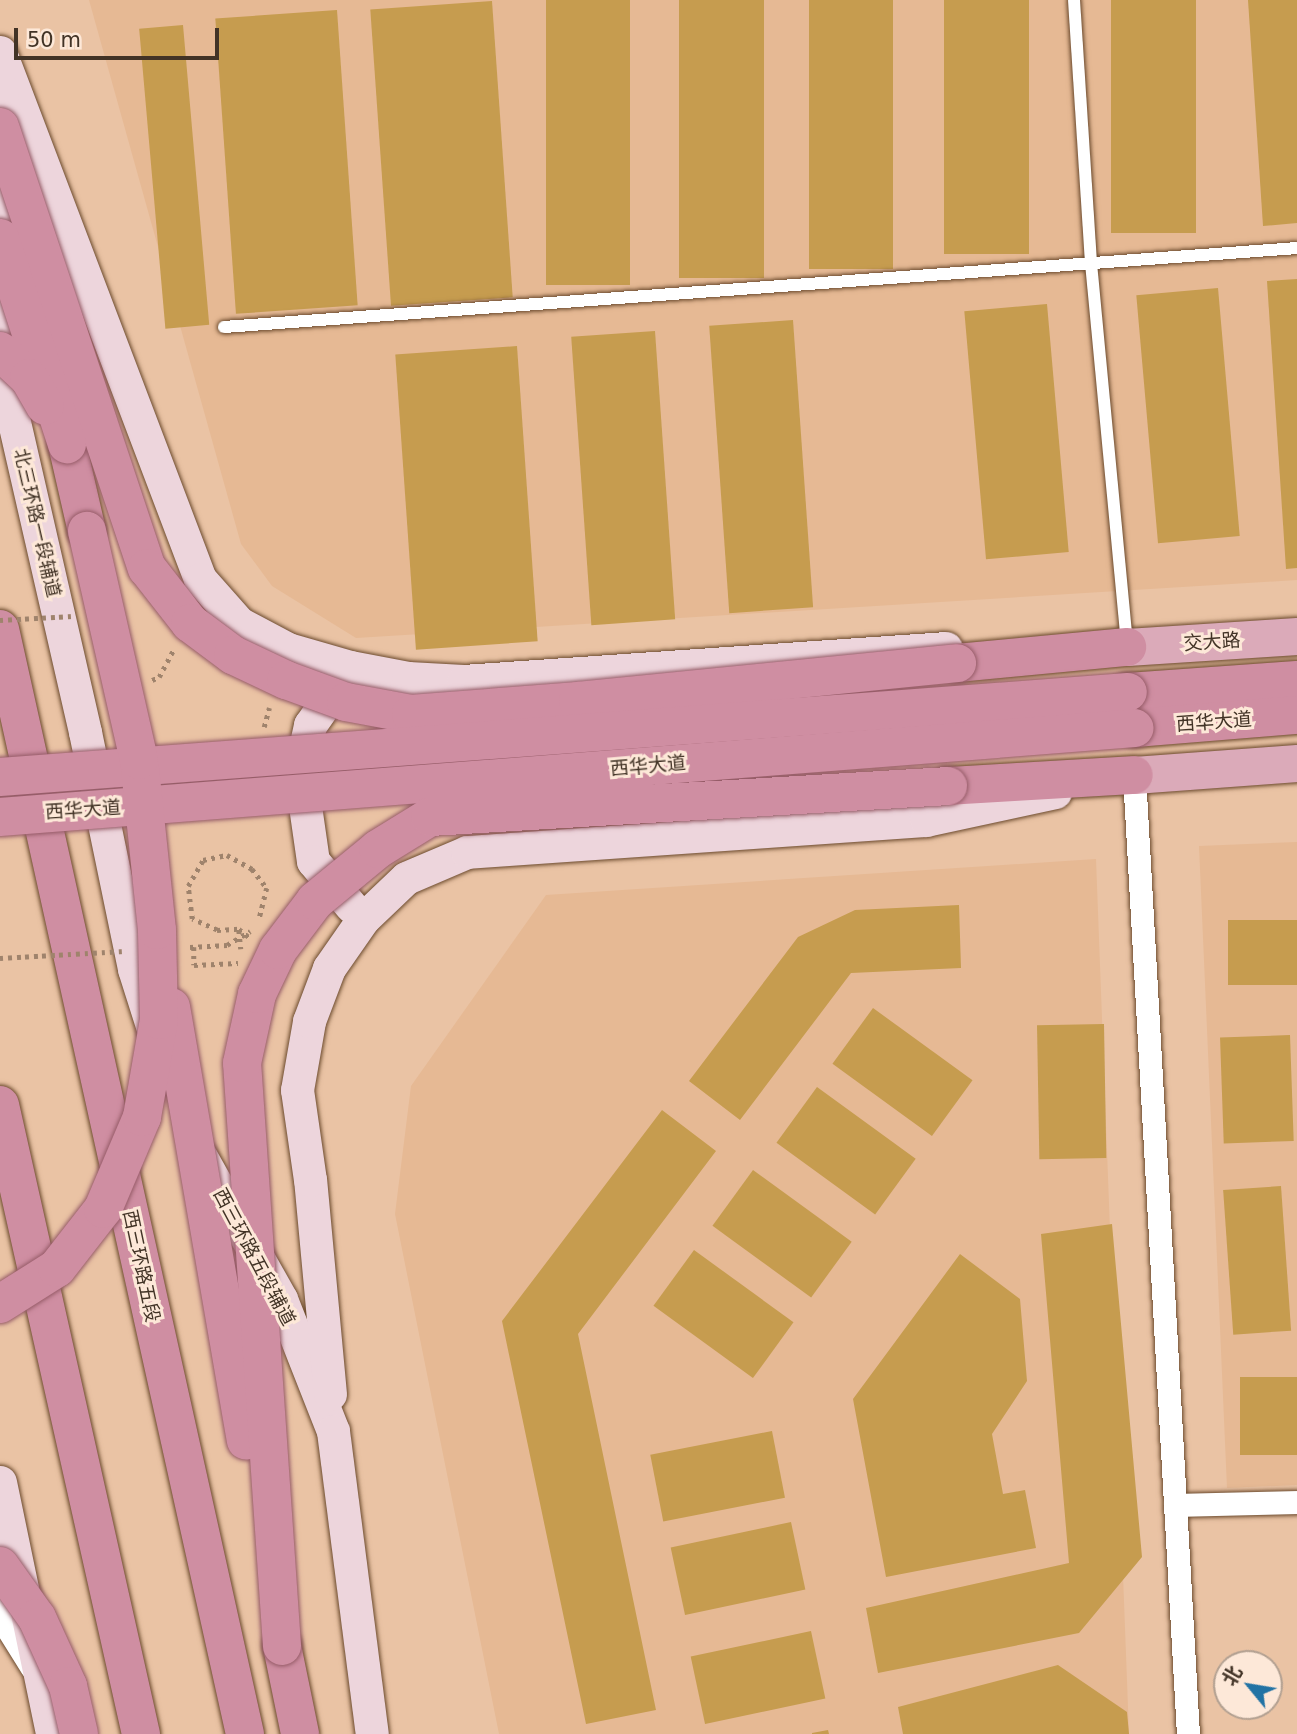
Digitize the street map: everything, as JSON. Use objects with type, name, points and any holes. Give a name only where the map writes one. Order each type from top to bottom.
[{"type":"highway","points":[[0,127],[147,568],[190,623],[233,655],[286,680],[346,702],[549,736]]},
{"type":"highway","points":[[0,238],[67,444],[139,760],[157,930],[282,1646],[300,1734]]},
{"type":"highway","points":[[0,351],[29,378],[67,444]]},
{"type":"highway","name":"西三环路五段","points":[[0,629],[244,1734]]},
{"type":"highway","points":[[411,714],[578,701],[750,681],[1127,647]]},
{"type":"highway","name":"西华大道","points":[[0,817],[637,766],[1132,710],[1297,680]]},
{"type":"highway","points":[[642,729],[750,681]]},
{"type":"highway","name":"西华大道","points":[[0,777],[642,729],[1132,710],[1297,715]]},
{"type":"highway","points":[[637,766],[762,797]]},
{"type":"highway","points":[[282,1646],[242,1063],[257,994],[278,950],[315,901],[378,849],[430,817],[547,774]]},
{"type":"highway","points":[[430,817],[1134,775]]},
{"type":"highway","points":[[0,1304],[57,1268],[103,1209],[142,1118],[159,1020],[157,930]]},
{"type":"highway","points":[[0,1105],[141,1734]]},
{"type":"highway","points":[[0,1566],[37,1618],[68,1686],[79,1734]]},
{"type":"main road","points":[[0,52],[200,579],[239,623],[288,649],[350,667],[408,678],[463,681],[919,648],[1127,647]]},
{"type":"main road","name":"北三环路一段辅道","points":[[0,86],[7,144],[8,226],[1,313],[9,400],[97,790]]},
{"type":"main road","name":"交大路","points":[[1127,647],[1297,636]]},
{"type":"main road","points":[[350,667],[310,725],[299,771],[313,861],[363,919]]},
{"type":"main road","points":[[333,1431],[310,1180],[297,1090],[309,1021],[329,968],[363,919],[406,878],[467,852],[926,820],[1134,775],[1297,763]]},
{"type":"main road","name":"西三环路五段辅道","points":[[97,790],[134,969],[184,1126],[281,1299],[333,1431],[372,1734]]},
{"type":"main road","points":[[0,1482],[52,1734]]},
{"type":"street","points":[[1134,775],[1188,1734]]},
{"type":"street","points":[[1175,1505],[1297,1502]]},
{"type":"street","points":[[0,1610],[37,1669]]},
{"type":"lane","points":[[1074,0],[1091,263],[1127,647]]},
{"type":"lane","points":[[224,327],[1297,248]]},
{"type":"path","points":[[194,947],[194,965],[233,964]]},
{"type":"shaded area","points":[[89,0],[1297,0],[1297,580],[356,638],[272,586],[241,544]]},
{"type":"shaded area","points":[[1297,842],[1297,1485],[1227,1488],[1199,846]]},
{"type":"shaded area","points":[[1096,859],[1129,1734],[499,1734],[395,1214],[411,1086],[546,895]]},
{"type":"building","points":[[546,0],[630,0],[630,285],[546,285]]},
{"type":"building","points":[[679,0],[764,0],[764,278],[679,278]]},
{"type":"building","points":[[809,0],[893,0],[893,269],[809,269]]},
{"type":"building","points":[[944,0],[1029,0],[1029,254],[944,254]]},
{"type":"building","points":[[1111,0],[1196,0],[1196,233],[1111,233]]},
{"type":"building","points":[[1248,0],[1297,0],[1297,223],[1263,226]]},
{"type":"building","points":[[492,1],[513,297],[391,306],[370,10]]},
{"type":"building","points":[[337,10],[358,305],[236,314],[215,19]]},
{"type":"building","points":[[183,25],[209,325],[165,329],[139,29]]},
{"type":"building","points":[[1297,279],[1297,568],[1286,569],[1267,281]]},
{"type":"building","points":[[1218,288],[1240,536],[1158,543],[1136,295]]},
{"type":"building","points":[[1047,304],[1069,552],[986,559],[964,311]]},
{"type":"building","points":[[793,320],[813,607],[729,613],[709,326]]},
{"type":"building","points":[[655,331],[675,619],[591,625],[571,337]]},
{"type":"building","points":[[517,346],[538,641],[416,650],[395,355]]},
{"type":"building","points":[[959,905],[961,968],[851,973],[740,1120],[689,1081],[798,937],[855,910]]},
{"type":"building","points":[[1228,920],[1297,920],[1297,985],[1228,985]]},
{"type":"building","points":[[873,1008],[973,1080],[932,1136],[832,1064]]},
{"type":"building","points":[[1104,1024],[1106,1158],[1039,1159],[1037,1025]]},
{"type":"building","points":[[1290,1035],[1294,1141],[1224,1143],[1220,1037]]},
{"type":"building","points":[[817,1087],[916,1159],[875,1215],[776,1143]]},
{"type":"building","points":[[662,1110],[716,1151],[578,1334],[656,1710],[586,1724],[502,1321]]},
{"type":"building","points":[[753,1170],[852,1242],[811,1298],[712,1226]]},
{"type":"building","points":[[1281,1186],[1291,1331],[1233,1335],[1223,1190]]},
{"type":"building","points":[[1112,1224],[1142,1557],[1079,1633],[878,1673],[866,1608],[1069,1563],[1041,1234]]},
{"type":"building","points":[[694,1250],[794,1322],[753,1378],[653,1306]]},
{"type":"building","points":[[960,1254],[1020,1299],[1027,1381],[992,1434],[1003,1494],[1025,1490],[1036,1548],[886,1577],[853,1399]]},
{"type":"building","points":[[1240,1377],[1297,1377],[1297,1455],[1240,1455]]},
{"type":"building","points":[[772,1431],[785,1498],[663,1521],[650,1455]]},
{"type":"building","points":[[791,1522],[805,1589],[685,1615],[671,1548]]},
{"type":"building","points":[[811,1631],[825,1698],[705,1724],[691,1657]]},
{"type":"building","points":[[1058,1665],[1127,1712],[1129,1734],[903,1734],[898,1707]]},
{"type":"building","points":[[828,1730],[829,1734],[812,1734],[812,1733]]}]
